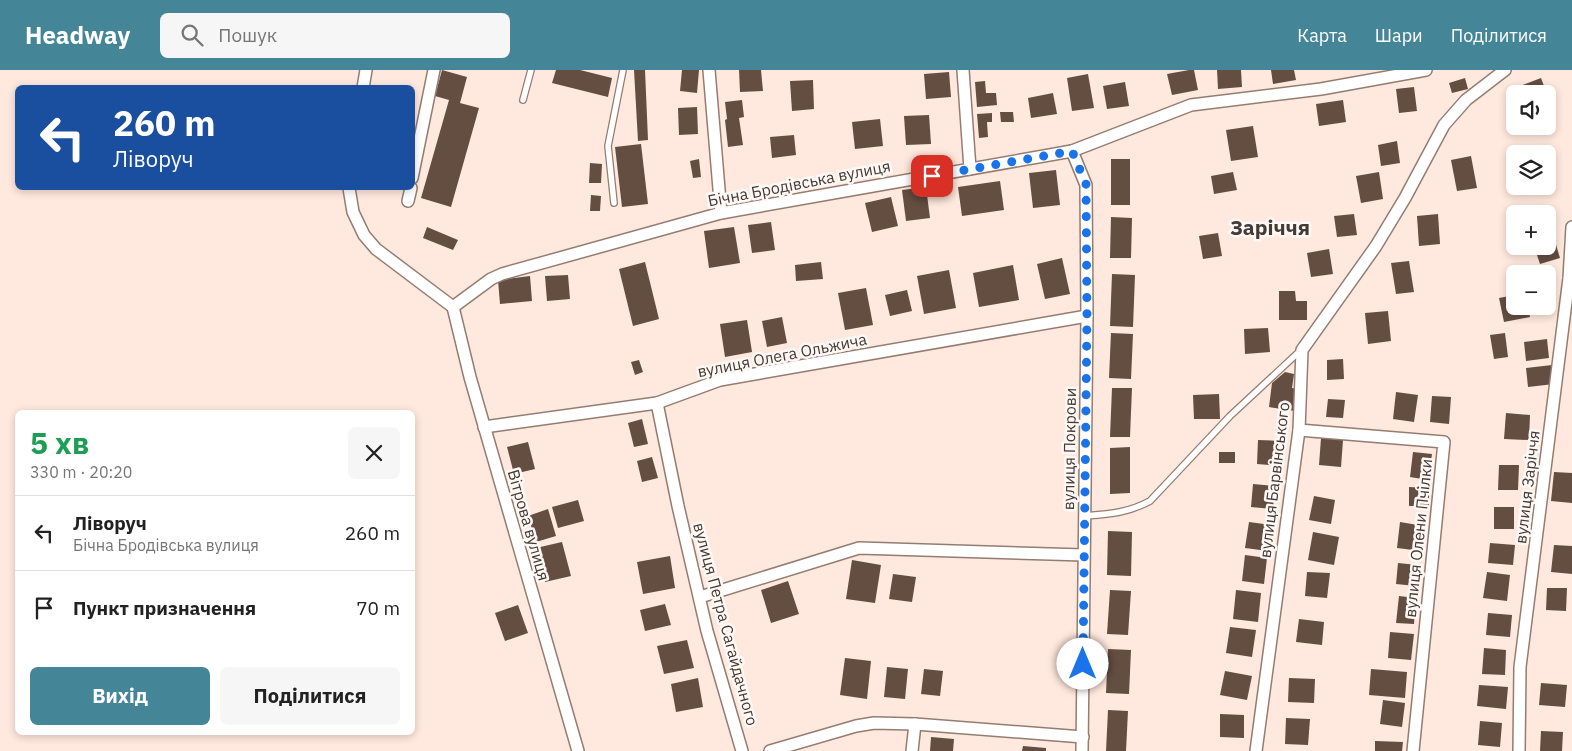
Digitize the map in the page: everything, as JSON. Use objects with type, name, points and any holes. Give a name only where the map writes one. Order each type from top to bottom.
[{"type":"street","points":[[364,85],[366,70]]},
{"type":"street","points":[[415,163],[434,70]]},
{"type":"street","points":[[709,70],[721,213]]},
{"type":"street","points":[[963,70],[970,169]]},
{"type":"street","name":"Бічна Бродівська вулиця","points":[[453,307],[491,279],[502,274],[721,213],[1072,151],[1191,105],[1321,89],[1426,70]]},
{"type":"street","points":[[1302,350],[1376,246],[1405,198],[1444,125],[1466,100],[1505,70]]},
{"type":"street","name":"вулиця Покрови","points":[[1072,151],[1086,184],[1087,316],[1082,751]]},
{"type":"street","points":[[349,190],[354,212],[364,235],[376,249],[453,307]]},
{"type":"street","points":[[408,201],[411,190]]},
{"type":"street","name":"вулиця Заріччя","points":[[1519,751],[1520,667],[1569,278],[1572,226]]},
{"type":"street","name":"Вітрова вулиця","points":[[453,307],[484,426],[578,751]]},
{"type":"street","name":"вулиця Олега Ольжича","points":[[484,426],[657,403],[720,380],[1087,316]]},
{"type":"street","name":"вулиця Барвінського","points":[[1256,751],[1300,430],[1302,350]]},
{"type":"street","name":"вулиця Петра Сагайдачного","points":[[657,403],[678,506],[707,631],[742,751]]},
{"type":"street","name":"вулиця Олени Пчілки","points":[[1300,430],[1444,442],[1413,751]]},
{"type":"street","points":[[700,597],[859,548],[1084,556]]},
{"type":"street","points":[[770,751],[856,726],[874,723],[915,724],[1083,737]]},
{"type":"street","points":[[912,751],[915,724]]},
{"type":"lane","points":[[523,100],[531,70]]},
{"type":"lane","points":[[614,203],[608,146],[624,70]]},
{"type":"lane","points":[[1084,516],[1118,513],[1134,509],[1150,501],[1230,416],[1302,350]]},
{"type":"building","points":[[442,70],[467,77],[460,103],[479,108],[451,207],[421,198],[449,100],[435,96]]},
{"type":"building","points":[[556,70],[580,70],[612,78],[608,97],[552,83]]},
{"type":"building","points":[[634,70],[645,70],[648,140],[638,141]]},
{"type":"building","points":[[682,70],[699,70],[697,93],[680,91]]},
{"type":"building","points":[[739,70],[761,70],[763,91],[740,92]]},
{"type":"building","points":[[1194,70],[1198,90],[1172,95],[1167,74]]},
{"type":"building","points":[[1217,70],[1241,70],[1242,87],[1218,89]]},
{"type":"building","points":[[1271,70],[1294,70],[1296,80],[1273,84]]},
{"type":"building","points":[[949,72],[951,97],[926,99],[924,74]]},
{"type":"building","points":[[1088,74],[1094,108],[1072,111],[1067,78]]},
{"type":"building","points":[[1465,78],[1468,89],[1452,93],[1449,83]]},
{"type":"building","points":[[1541,78],[1544,85],[1523,85]]},
{"type":"building","points":[[813,80],[814,109],[792,111],[790,81]]},
{"type":"building","points":[[985,81],[986,93],[996,93],[997,105],[977,107],[975,82]]},
{"type":"building","points":[[1125,82],[1129,106],[1107,109],[1103,86]]},
{"type":"building","points":[[1414,87],[1417,111],[1399,113],[1396,89]]},
{"type":"building","points":[[1053,93],[1057,114],[1031,118],[1028,98]]},
{"type":"building","points":[[742,100],[744,117],[739,118],[743,145],[728,147],[725,102]]},
{"type":"building","points":[[1343,100],[1346,122],[1319,126],[1316,104]]},
{"type":"building","points":[[697,107],[698,134],[679,135],[678,108]]},
{"type":"building","points":[[1000,112],[1013,112],[1014,122],[1001,122]]},
{"type":"building","points":[[992,113],[992,122],[987,122],[988,137],[979,138],[977,114]]},
{"type":"building","points":[[929,115],[931,144],[906,145],[904,116]]},
{"type":"building","points":[[880,119],[883,146],[855,149],[852,122]]},
{"type":"building","points":[[1253,126],[1258,157],[1231,161],[1226,130]]},
{"type":"building","points":[[794,135],[796,155],[772,158],[770,137]]},
{"type":"building","points":[[1397,141],[1400,163],[1381,166],[1378,145]]},
{"type":"building","points":[[641,144],[648,204],[622,207],[615,147]]},
{"type":"building","points":[[1471,156],[1477,188],[1457,191],[1451,160]]},
{"type":"building","points":[[699,159],[701,177],[693,178],[690,161]]},
{"type":"building","points":[[1111,159],[1130,159],[1130,205],[1111,205]]},
{"type":"building","points":[[590,163],[602,164],[601,183],[589,183]]},
{"type":"building","points":[[1056,170],[1060,205],[1033,208],[1029,173]]},
{"type":"building","points":[[1233,172],[1237,190],[1214,194],[1211,176]]},
{"type":"building","points":[[1379,172],[1383,199],[1361,203],[1356,176]]},
{"type":"building","points":[[1000,181],[1004,210],[962,216],[958,187]]},
{"type":"building","points":[[926,187],[930,218],[906,221],[902,190]]},
{"type":"building","points":[[591,195],[601,196],[600,211],[590,211]]},
{"type":"building","points":[[891,197],[898,226],[872,232],[865,203]]},
{"type":"building","points":[[1354,214],[1357,235],[1337,237],[1334,216]]},
{"type":"building","points":[[1438,214],[1440,244],[1419,246],[1417,216]]},
{"type":"building","points":[[1111,217],[1132,218],[1131,258],[1110,258]]},
{"type":"building","points":[[771,222],[775,250],[752,253],[748,225]]},
{"type":"building","points":[[427,227],[458,240],[453,250],[423,238]]},
{"type":"building","points":[[734,227],[740,263],[709,268],[704,231]]},
{"type":"building","points":[[1218,233],[1222,256],[1203,259],[1199,236]]},
{"type":"building","points":[[1556,245],[1560,258],[1540,264],[1537,255],[1556,255]]},
{"type":"building","points":[[1329,249],[1333,274],[1311,277],[1307,253]]},
{"type":"building","points":[[1062,258],[1070,294],[1045,299],[1037,264]]},
{"type":"building","points":[[1409,261],[1414,292],[1396,294],[1391,263]]},
{"type":"building","points":[[645,262],[659,319],[633,326],[619,269]]},
{"type":"building","points":[[821,262],[823,279],[796,281],[795,265]]},
{"type":"building","points":[[1013,265],[1019,300],[979,307],[973,273]]},
{"type":"building","points":[[949,270],[956,308],[924,314],[917,276]]},
{"type":"building","points":[[1112,274],[1135,275],[1133,327],[1110,326]]},
{"type":"building","points":[[568,275],[570,299],[547,301],[545,276]]},
{"type":"building","points":[[530,276],[532,301],[500,304],[498,280]]},
{"type":"building","points":[[866,288],[873,325],[845,330],[838,293]]},
{"type":"building","points":[[907,290],[912,311],[890,316],[885,295]]},
{"type":"building","points":[[1279,291],[1295,291],[1296,301],[1307,301],[1307,320],[1279,320]]},
{"type":"building","points":[[1506,297],[1506,315],[1530,315],[1530,317],[1504,322],[1499,298]]},
{"type":"building","points":[[1388,311],[1391,341],[1368,344],[1365,313]]},
{"type":"building","points":[[782,317],[787,343],[767,347],[762,321]]},
{"type":"building","points":[[747,320],[752,352],[725,357],[720,324]]},
{"type":"building","points":[[1268,328],[1270,352],[1245,354],[1244,329]]},
{"type":"building","points":[[1111,333],[1133,334],[1131,379],[1109,378]]},
{"type":"building","points":[[1505,333],[1508,357],[1494,359],[1490,335]]},
{"type":"building","points":[[1547,339],[1549,358],[1526,361],[1524,342]]},
{"type":"building","points":[[1343,359],[1344,379],[1327,380],[1327,360]]},
{"type":"building","points":[[639,360],[643,372],[635,375],[631,362]]},
{"type":"building","points":[[1552,365],[1554,384],[1528,387],[1526,368]]},
{"type":"building","points":[[1285,372],[1294,374],[1292,388],[1298,389],[1295,411],[1269,407],[1272,383]]},
{"type":"building","points":[[1112,388],[1132,388],[1130,437],[1110,437]]},
{"type":"building","points":[[1396,392],[1418,395],[1414,422],[1393,419]]},
{"type":"building","points":[[1219,394],[1220,419],[1194,419],[1193,395]]},
{"type":"building","points":[[1432,396],[1451,397],[1449,424],[1430,422]]},
{"type":"building","points":[[1328,399],[1345,400],[1343,418],[1326,417]]},
{"type":"building","points":[[1506,413],[1530,415],[1529,440],[1504,439]]},
{"type":"building","points":[[642,419],[648,444],[634,447],[628,423]]},
{"type":"building","points":[[1321,438],[1343,440],[1341,467],[1319,465]]},
{"type":"building","points":[[1258,440],[1282,441],[1281,466],[1257,464]]},
{"type":"building","points":[[528,442],[535,469],[514,474],[507,447]]},
{"type":"building","points":[[1130,447],[1130,493],[1110,494],[1110,448]]},
{"type":"building","points":[[1219,452],[1235,452],[1235,463],[1219,463]]},
{"type":"building","points":[[1413,452],[1432,454],[1428,480],[1410,477]]},
{"type":"building","points":[[652,457],[658,478],[642,482],[637,461]]},
{"type":"building","points":[[1499,465],[1519,465],[1518,490],[1498,490]]},
{"type":"building","points":[[1554,472],[1572,473],[1572,503],[1551,501]]},
{"type":"building","points":[[1253,484],[1275,486],[1273,509],[1251,507]]},
{"type":"building","points":[[1409,487],[1429,488],[1429,506],[1409,506]]},
{"type":"building","points":[[1314,496],[1335,500],[1331,524],[1309,520]]},
{"type":"building","points":[[578,500],[584,521],[558,528],[552,507]]},
{"type":"building","points":[[1494,507],[1514,507],[1514,529],[1494,529]]},
{"type":"building","points":[[548,509],[556,536],[536,542],[528,516]]},
{"type":"building","points":[[1249,522],[1271,525],[1268,551],[1245,548]]},
{"type":"building","points":[[1400,522],[1424,526],[1421,551],[1397,548]]},
{"type":"building","points":[[1108,531],[1132,532],[1131,576],[1107,575]]},
{"type":"building","points":[[1313,532],[1339,537],[1334,565],[1308,560]]},
{"type":"building","points":[[562,542],[571,576],[545,582],[536,548]]},
{"type":"building","points":[[1490,543],[1515,545],[1513,565],[1488,563]]},
{"type":"building","points":[[1554,545],[1572,546],[1572,574],[1551,572]]},
{"type":"building","points":[[1245,555],[1267,558],[1264,584],[1242,581]]},
{"type":"building","points":[[670,556],[675,588],[643,594],[637,562]]},
{"type":"building","points":[[852,560],[881,565],[875,603],[846,599]]},
{"type":"building","points":[[1398,563],[1418,565],[1416,586],[1396,584]]},
{"type":"building","points":[[1307,572],[1330,573],[1327,598],[1305,596]]},
{"type":"building","points":[[1487,572],[1510,575],[1507,601],[1483,598]]},
{"type":"building","points":[[893,574],[916,577],[912,602],[889,599]]},
{"type":"building","points":[[788,581],[799,614],[771,623],[761,590]]},
{"type":"building","points":[[1547,588],[1567,588],[1566,611],[1546,610]]},
{"type":"building","points":[[1110,590],[1131,591],[1128,635],[1107,634]]},
{"type":"building","points":[[1236,590],[1261,593],[1258,622],[1233,619]]},
{"type":"building","points":[[1399,596],[1416,598],[1414,624],[1396,623]]},
{"type":"building","points":[[665,604],[671,625],[645,631],[640,610]]},
{"type":"building","points":[[518,605],[528,633],[505,641],[495,613]]},
{"type":"building","points":[[1488,613],[1512,615],[1510,637],[1486,635]]},
{"type":"building","points":[[1299,619],[1324,622],[1322,645],[1296,642]]},
{"type":"building","points":[[1230,627],[1256,630],[1252,657],[1226,653]]},
{"type":"building","points":[[1390,632],[1414,634],[1411,660],[1388,658]]},
{"type":"building","points":[[687,640],[694,668],[664,674],[657,646]]},
{"type":"building","points":[[1484,648],[1506,650],[1505,675],[1482,674]]},
{"type":"building","points":[[1108,649],[1131,650],[1129,694],[1106,693]]},
{"type":"building","points":[[845,658],[871,661],[867,699],[840,695]]},
{"type":"building","points":[[887,667],[908,669],[905,699],[884,697]]},
{"type":"building","points":[[924,669],[943,671],[940,696],[921,694]]},
{"type":"building","points":[[1371,669],[1407,672],[1405,698],[1369,695]]},
{"type":"building","points":[[1225,671],[1252,676],[1247,700],[1220,695]]},
{"type":"building","points":[[698,678],[703,707],[676,712],[671,684]]},
{"type":"building","points":[[1289,678],[1315,679],[1314,703],[1288,702]]},
{"type":"building","points":[[1541,683],[1567,685],[1565,707],[1539,705]]},
{"type":"building","points":[[1479,685],[1508,687],[1506,709],[1477,706]]},
{"type":"building","points":[[1383,700],[1405,703],[1402,727],[1380,724]]},
{"type":"building","points":[[1108,710],[1128,711],[1126,751],[1106,751]]},
{"type":"building","points":[[1220,714],[1244,715],[1244,738],[1220,737]]},
{"type":"building","points":[[1286,718],[1310,719],[1308,745],[1285,744]]},
{"type":"building","points":[[1480,721],[1502,723],[1500,747],[1478,745]]},
{"type":"building","points":[[1541,731],[1563,732],[1562,751],[1540,751]]},
{"type":"building","points":[[931,737],[954,739],[953,751],[930,751]]},
{"type":"building","points":[[1375,741],[1403,742],[1402,751],[1375,751]]},
{"type":"building","points":[[1023,746],[1046,748],[1046,751],[1022,751]]},
{"type":"district","name":"Заріччя","points":[[1270,228]]},
{"type":"route","points":[[932,176],[1072,151],[1086,184],[1087,316],[1083,664]]}]
